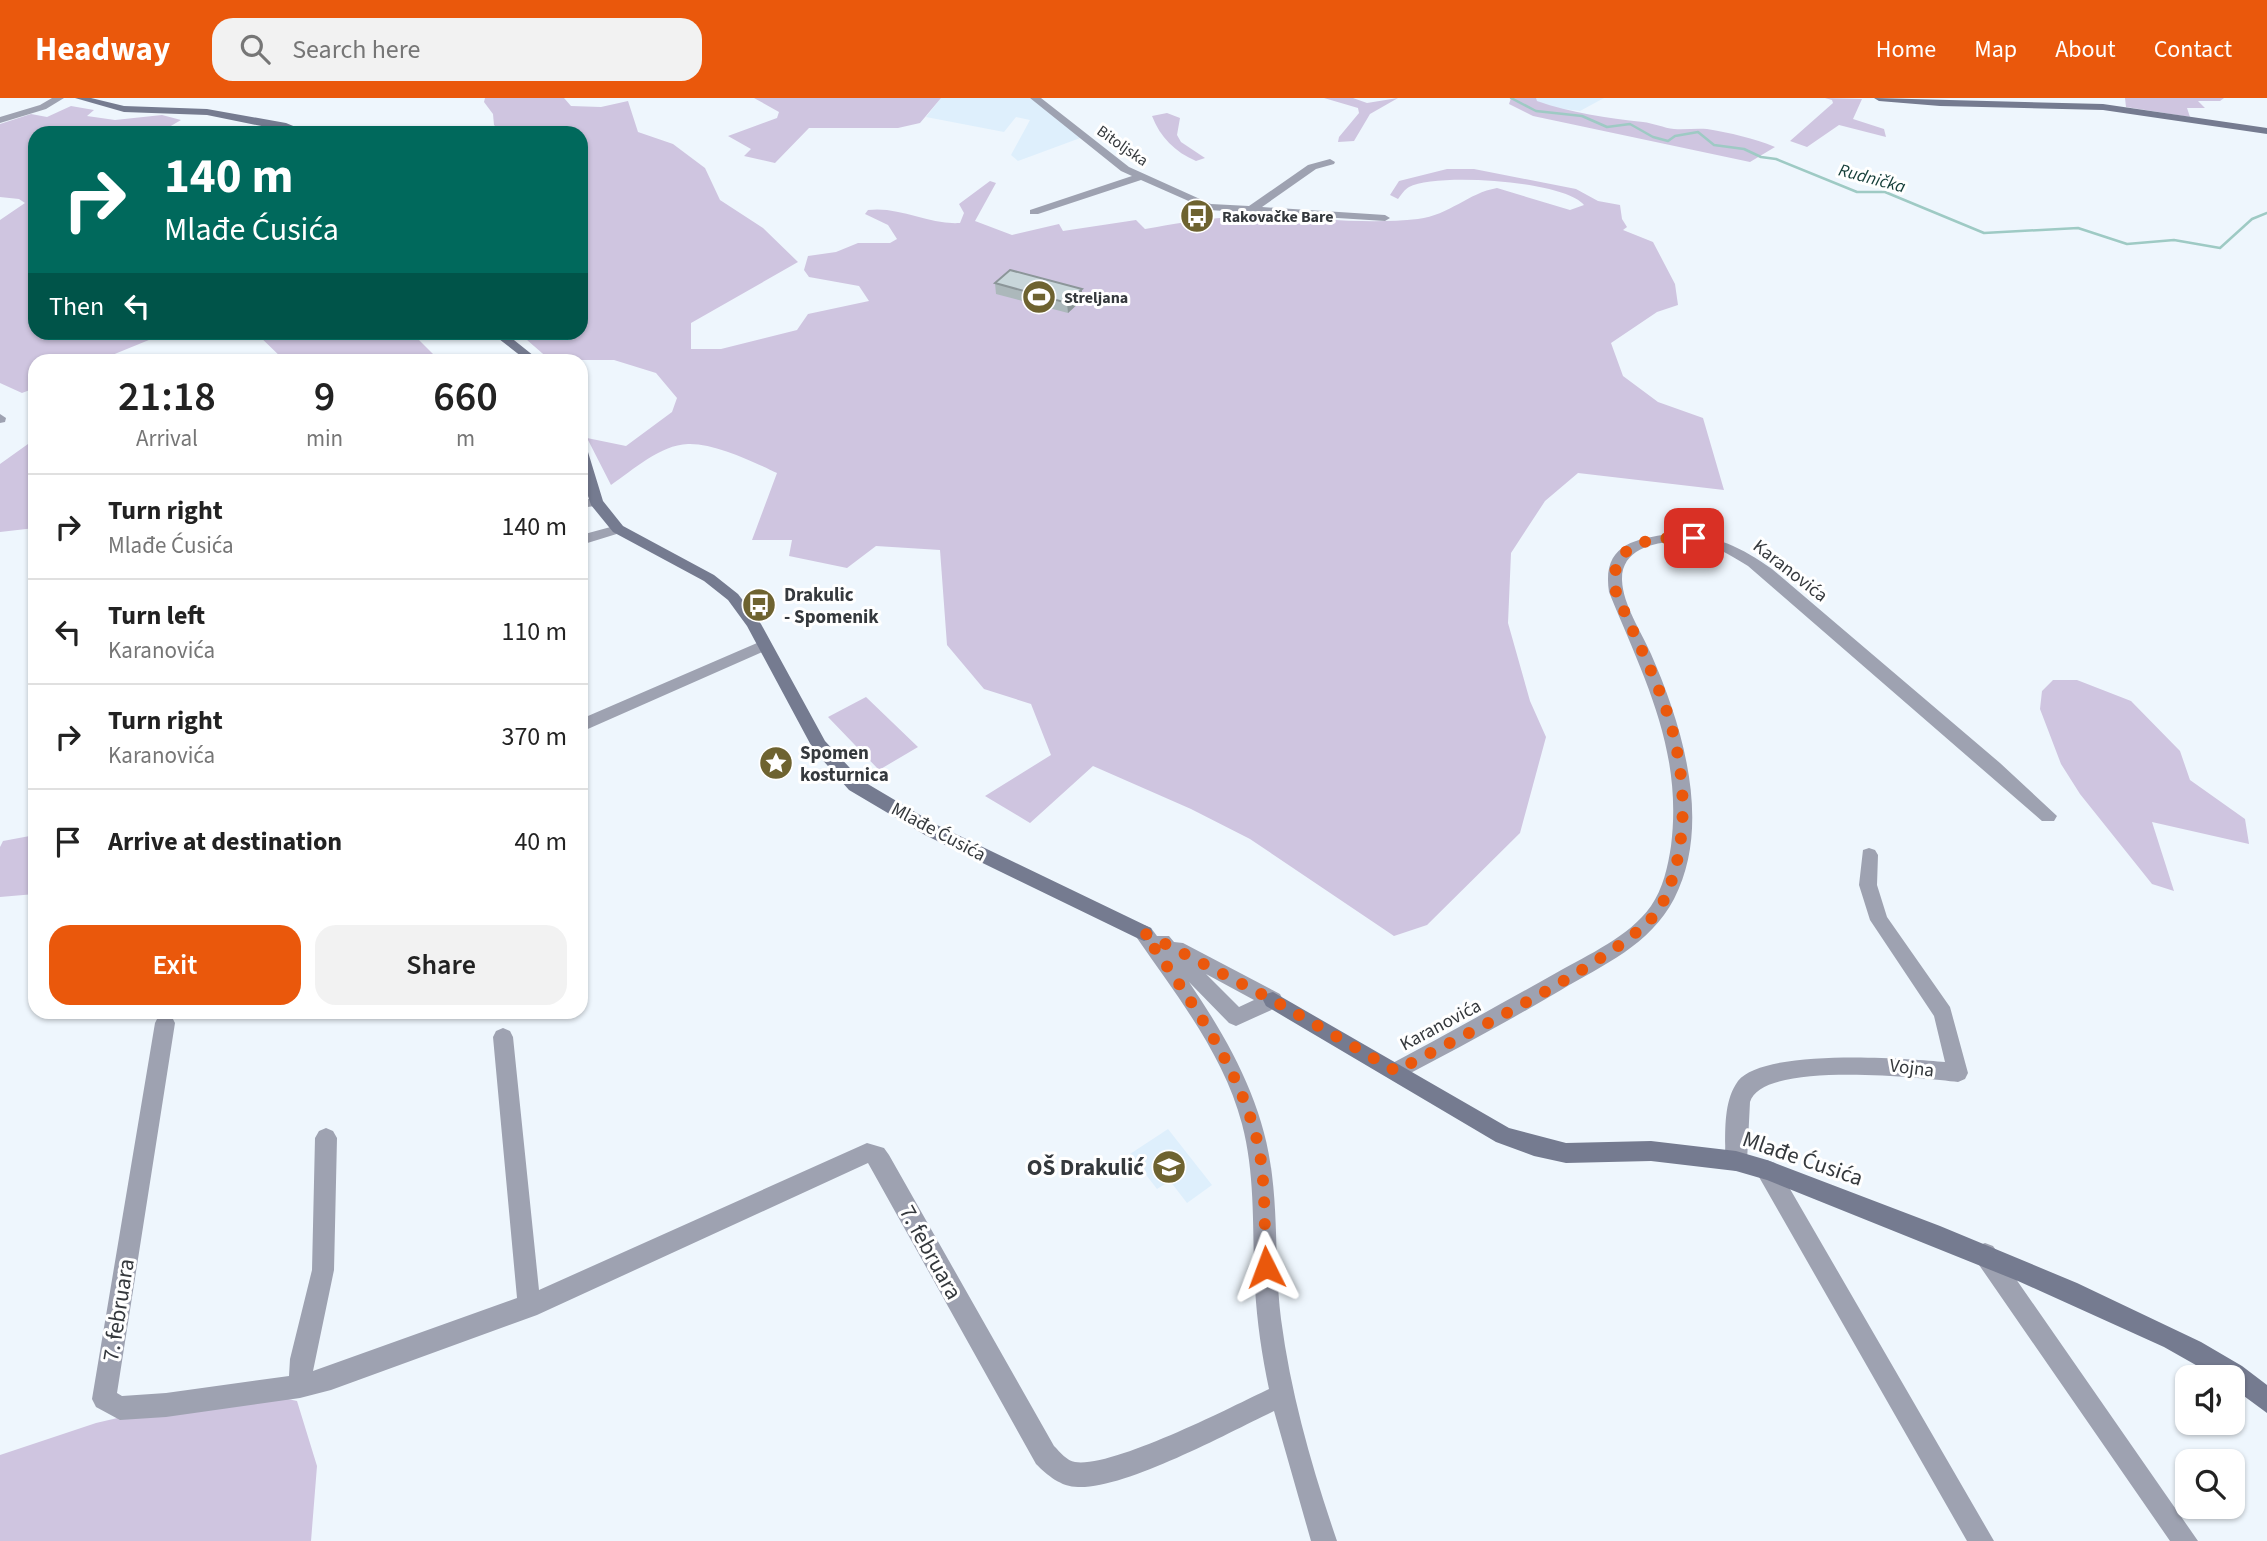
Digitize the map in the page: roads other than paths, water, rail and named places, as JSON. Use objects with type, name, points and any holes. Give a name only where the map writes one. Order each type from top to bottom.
[{"type":"street","points":[[0,120],[43,107],[59,98]]},
{"type":"street","points":[[80,98],[124,108],[207,112],[286,126]]},
{"type":"street","name":"Bitoljska","points":[[1035,98],[1113,160],[1140,177],[1201,204],[1219,209],[1385,218]]},
{"type":"street","points":[[1879,98],[1940,103],[2103,107],[2267,131]]},
{"type":"street","points":[[1249,211],[1312,167],[1330,162]]},
{"type":"street","points":[[1034,212],[1140,177]]},
{"type":"street","points":[[507,340],[525,354]]},
{"type":"street","name":"Mlađe Ćusića","points":[[589,503],[618,529],[709,578],[733,597],[764,645],[819,746],[855,785],[931,830],[1153,938],[1273,1000],[1503,1135],[1566,1153],[1651,1151],[1736,1161],[1767,1170],[1983,1252],[2179,1342],[2267,1401]]},
{"type":"street","points":[[588,538],[618,529]]},
{"type":"street","name":"Karanovića","points":[[1396,1071],[1601,957],[1639,933],[1660,908],[1673,876],[1682,839],[1681,782],[1669,719],[1616,592],[1613,576],[1626,549],[1670,537],[1694,538],[1724,546],[1753,562],[1895,680],[2048,816]]},
{"type":"street","points":[[588,723],[764,645]]},
{"type":"street","name":"Vojna","points":[[1736,1161],[1741,1100],[1746,1087],[1758,1078],[1821,1065],[1881,1063],[1958,1073],[1943,1013],[1879,920],[1868,886],[1869,855]]},
{"type":"street","points":[[1153,938],[1196,1005],[1243,1096],[1259,1146],[1269,1315],[1282,1395],[1296,1458],[1324,1541]]},
{"type":"street","name":"Mlađe Ćusića","points":[[1153,938],[1236,1017],[1273,1000]]},
{"type":"street","name":"7. februara","points":[[165,1023],[104,1399],[120,1408],[300,1386],[331,1378],[529,1307],[867,1153],[876,1155],[881,1161],[1045,1455],[1058,1467],[1075,1475],[1109,1472],[1282,1395]]},
{"type":"street","points":[[503,1037],[529,1307]]},
{"type":"street","points":[[300,1386],[302,1359],[323,1270],[326,1138]]},
{"type":"street","points":[[1767,1170],[1981,1541]]},
{"type":"street","points":[[1983,1252],[2185,1541]]},
{"type":"waterway","name":"Rudnička","points":[[1511,98],[1536,111],[1582,116],[1607,127],[1630,124],[1653,137],[1668,141],[1675,136],[1698,132],[1714,145],[1744,149],[1761,157],[1776,159],[1857,192],[1885,192],[1984,233],[2078,228],[2127,244],[2174,240],[2220,248],[2252,219],[2267,213]]},
{"type":"place","name":"Rakovačke Bare","points":[[1197,216]]},
{"type":"place","name":"Streljana","points":[[1039,297]]},
{"type":"place","name":"Drakulic - Spomenik","points":[[759,605]]},
{"type":"place","name":"Spomen kosturnica","points":[[776,763]]},
{"type":"place","name":"OŠ Drakulić","points":[[1169,1167]]}]
